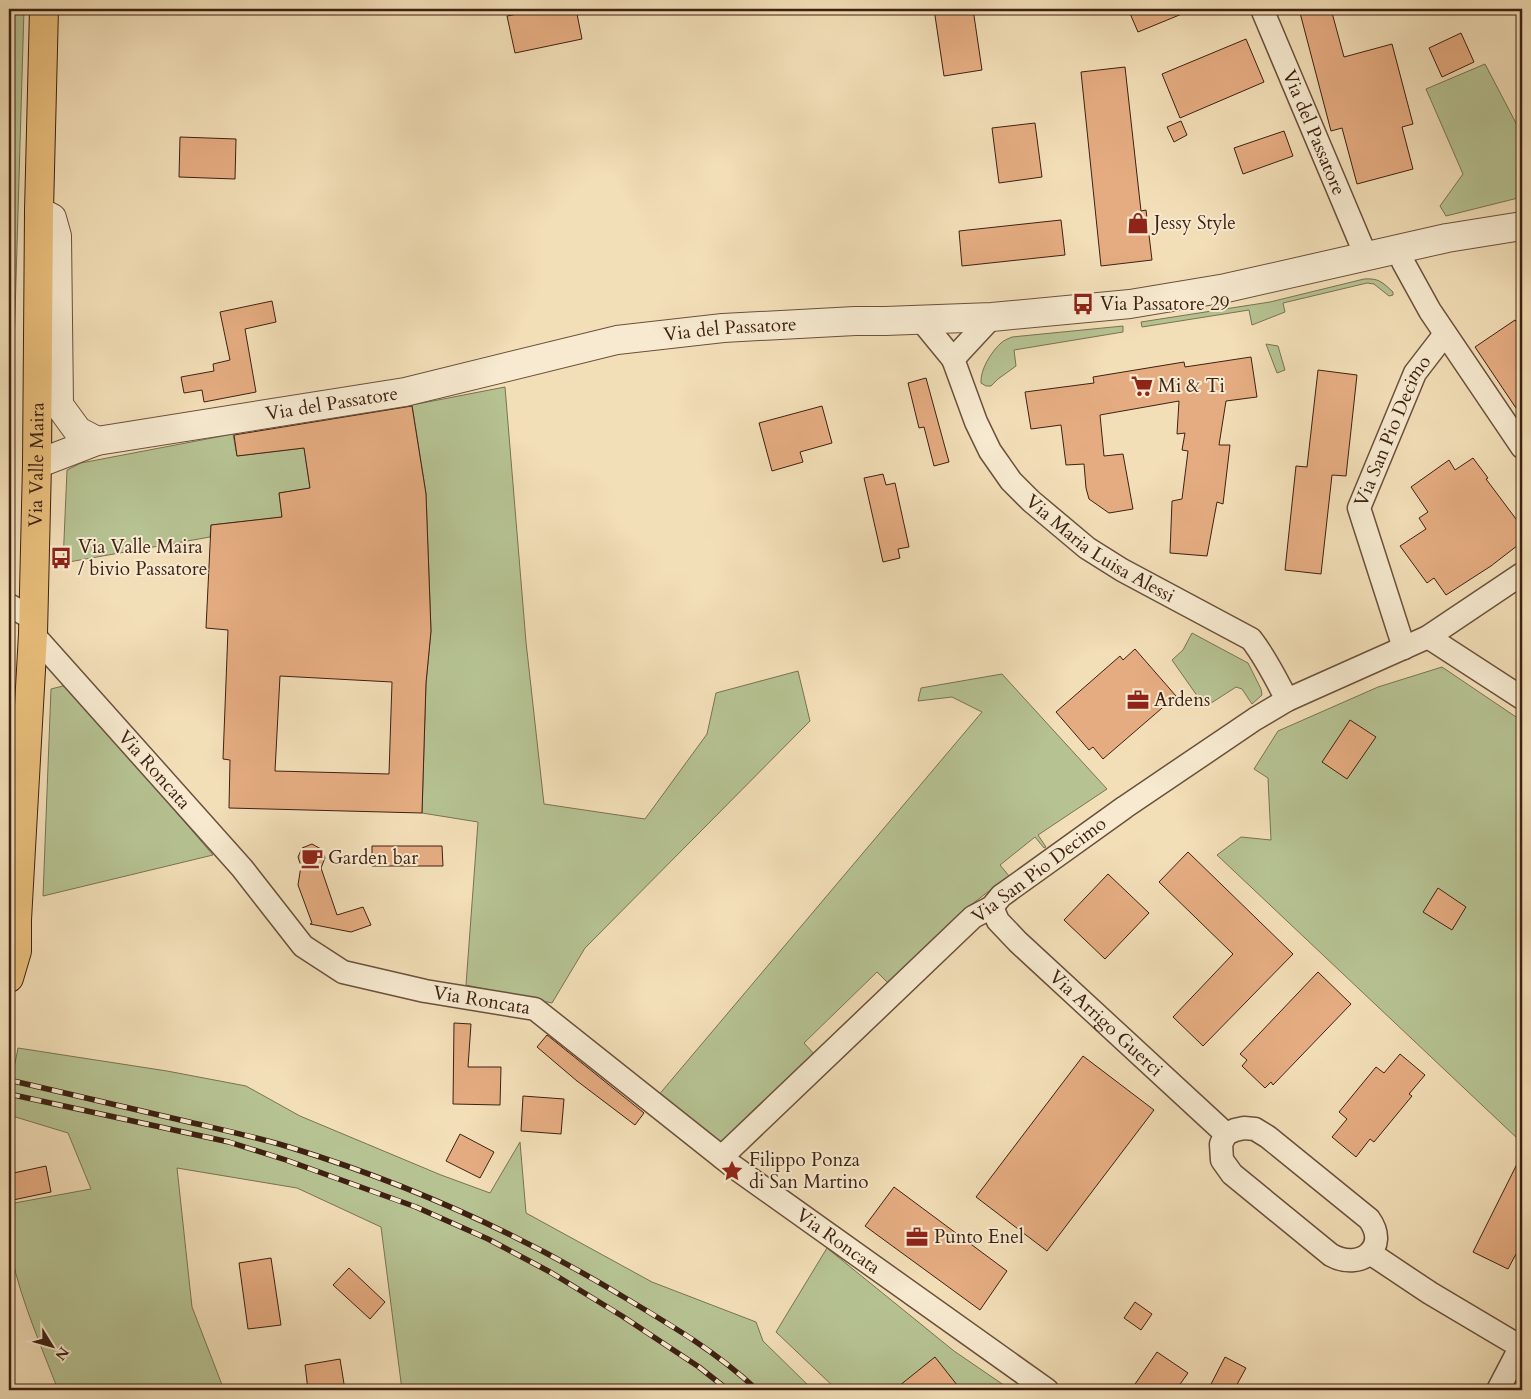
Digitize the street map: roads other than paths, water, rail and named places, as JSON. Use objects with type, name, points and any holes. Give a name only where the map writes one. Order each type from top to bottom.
[{"type":"main road","name":"Via Valle Maira","points":[[9,978],[17,951],[13,925],[33,626],[44,9]]},
{"type":"street","name":"Via del Passatore","points":[[1262,9],[1366,256]]},
{"type":"street","points":[[39,212],[52,218],[57,236],[59,405],[78,431],[98,441]]},
{"type":"street","name":"Via del Passatore","points":[[37,464],[98,441],[405,392],[617,340],[723,328],[855,321],[992,317],[1159,300],[1226,288],[1447,238],[1522,226]]},
{"type":"street","name":"Via San Pio Decimo","points":[[1401,248],[1403,262],[1430,311],[1522,447]]},
{"type":"street","points":[[953,359],[992,317]]},
{"type":"street","name":"Via Maria Luisa Alessi","points":[[921,320],[953,359],[976,422],[990,451],[1012,481],[1044,513],[1087,548],[1122,570],[1251,639],[1260,650],[1287,700]]},
{"type":"street","name":"Via San Pio Decimo","points":[[1404,648],[1359,508],[1415,373],[1445,334]]},
{"type":"street","name":"Via San Pio Decimo","points":[[723,1158],[727,1152],[973,917],[992,907],[1000,896],[1124,806],[1255,719],[1287,700],[1428,637],[1522,574]]},
{"type":"street","name":"Via Roncata","points":[[9,605],[33,626],[242,868],[303,946],[343,972],[425,991],[535,1009],[723,1158],[1047,1390]]},
{"type":"street","points":[[1428,637],[1522,698]]},
{"type":"street","name":"Via Arrigo Guerci","points":[[992,907],[998,921],[1018,942],[1226,1134]]},
{"type":"street","points":[[1244,1128],[1255,1130],[1268,1137],[1362,1213],[1374,1226],[1376,1235],[1375,1243],[1370,1253],[1361,1260],[1340,1260],[1232,1174],[1222,1160],[1221,1144],[1226,1134],[1244,1128]]},
{"type":"street","points":[[1370,1253],[1430,1293],[1521,1346],[1498,1390]]},
{"type":"railway","points":[[9,1080],[277,1143],[333,1161],[418,1193],[502,1231],[583,1273],[692,1339],[726,1363],[757,1390]]},
{"type":"railway","points":[[9,1094],[229,1142],[286,1160],[416,1207],[488,1239],[550,1272],[622,1316],[699,1367],[728,1390]]},
{"type":"place","name":"Jessy Style","points":[[1138,223]]},
{"type":"place","name":"Via Passatore 29","points":[[1083,304]]},
{"type":"place","name":"Mi & Ti","points":[[1142,386]]},
{"type":"place","name":"Via Valle Maira / bivio Passatore","points":[[61,558]]},
{"type":"place","name":"Ardens","points":[[1138,700]]},
{"type":"place","name":"Garden bar","points":[[312,858]]},
{"type":"place","name":"Filippo Ponza di San Martino","points":[[732,1171]]},
{"type":"place","name":"Punto Enel","points":[[917,1237]]}]
